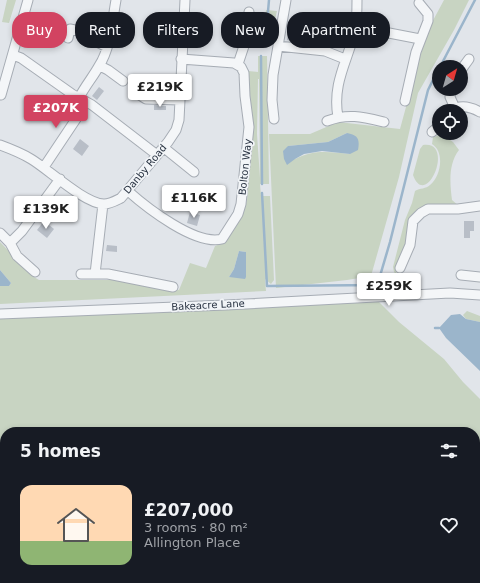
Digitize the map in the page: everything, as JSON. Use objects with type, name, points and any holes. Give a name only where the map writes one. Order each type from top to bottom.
[{"type":"street","points":[[1,96],[28,0]]},
{"type":"street","points":[[114,12],[116,0]]},
{"type":"street","name":"Danby Road","points":[[103,204],[113,202],[121,198],[128,191],[176,130],[179,120],[181,59],[186,0]]},
{"type":"street","points":[[279,40],[286,0]]},
{"type":"street","points":[[357,0],[357,12]]},
{"type":"street","points":[[405,101],[416,52],[428,21],[428,14],[419,3]]},
{"type":"street","points":[[68,38],[70,29],[75,30]]},
{"type":"street","points":[[390,33],[420,39]]},
{"type":"street","points":[[279,46],[325,51],[346,59]]},
{"type":"street","points":[[44,167],[76,119],[82,100],[100,66],[107,48]]},
{"type":"street","points":[[181,59],[238,64],[244,48]]},
{"type":"street","points":[[274,119],[272,100],[273,75],[278,48]]},
{"type":"street","points":[[338,117],[336,90],[350,48]]},
{"type":"street","points":[[13,55],[21,58],[72,94],[92,105],[157,155]]},
{"type":"street","name":"Bolton Way","points":[[128,191],[144,206],[192,234],[210,240],[222,239],[238,214],[242,204],[248,147],[249,127],[244,73],[238,64]]},
{"type":"street","points":[[100,66],[108,70],[122,81]]},
{"type":"street","points":[[135,92],[146,99],[180,100]]},
{"type":"street","points":[[468,108],[480,112]]},
{"type":"street","points":[[327,121],[338,117],[350,117],[355,115],[384,122]]},
{"type":"street","points":[[0,145],[30,158],[83,196],[103,204],[95,274]]},
{"type":"street","points":[[163,147],[194,172]]},
{"type":"street","points":[[10,243],[22,231],[60,180]]},
{"type":"street","points":[[400,268],[411,255],[410,245],[413,220],[421,213],[428,209],[458,209],[480,206]]},
{"type":"street","points":[[0,234],[10,243],[17,256],[35,272]]},
{"type":"street","points":[[81,274],[108,274],[173,287]]},
{"type":"street","points":[[461,275],[480,277]]},
{"type":"street","name":"Bakeacre Lane","points":[[0,314],[226,305],[450,292],[480,296]]},
{"type":"green space","points":[[7,0],[16,0],[9,23],[2,22]]},
{"type":"green space","points":[[444,0],[469,0],[437,60],[432,60],[432,68],[418,93],[399,177],[371,276],[276,288],[269,134],[310,134],[338,122],[400,129],[430,26]],"holes":[[[347,133],[350,154],[315,152],[295,159],[288,146],[328,142]]]},
{"type":"green space","points":[[266,10],[277,11],[277,12],[266,12]]},
{"type":"green space","points":[[258,56],[267,56],[269,184],[260,184],[261,196],[270,196],[274,280],[271,284],[265,279],[266,291],[0,304],[0,286],[9,286],[11,283],[0,270],[0,242],[34,277],[39,280],[116,280],[179,290],[190,263],[206,268],[215,246],[226,242],[243,214],[247,200],[253,128],[248,71],[258,72]],"holes":[[[259,79],[260,178],[257,134]],[[239,251],[246,252],[246,277],[229,277],[234,269]]]},
{"type":"green space","points":[[433,140],[450,140],[459,150],[453,161],[450,181],[452,200],[459,206],[422,208],[413,215],[406,245],[396,274],[393,267],[405,220],[415,191],[430,185],[437,176],[439,170],[439,153],[432,144]]},
{"type":"green space","points":[[423,145],[433,146],[437,153],[438,162],[431,180],[425,185],[419,184],[413,175],[420,149]]},
{"type":"green space","points":[[378,301],[399,322],[444,359],[463,382],[480,399],[480,427],[0,427],[0,315]]},
{"type":"green space","points":[[467,311],[480,316],[480,322],[466,319],[463,315]]},
{"type":"water","points":[[347,133],[356,136],[359,143],[358,150],[350,154],[322,151],[304,154],[287,165],[284,159],[283,151],[288,146],[328,142]]},
{"type":"water","points":[[239,251],[246,252],[245,279],[229,277],[234,269]]},
{"type":"water","points":[[0,270],[11,283],[9,286],[0,286]]},
{"type":"water","points":[[460,314],[466,319],[480,322],[480,371],[446,338],[439,328],[451,315]]},
{"type":"building","points":[[99,87],[104,91],[97,100],[92,96]]},
{"type":"building","points":[[154,105],[166,106],[166,110],[154,110]]},
{"type":"building","points":[[80,139],[89,146],[82,156],[73,149]]},
{"type":"building","points":[[190,212],[200,215],[197,226],[187,223]]},
{"type":"building","points":[[44,221],[54,229],[47,238],[37,230]]},
{"type":"building","points":[[464,221],[474,221],[474,231],[470,231],[470,238],[464,238]]},
{"type":"building","points":[[107,245],[117,246],[117,252],[106,251]]},
{"type":"waterway","points":[[268,12],[269,0]]},
{"type":"waterway","points":[[444,60],[475,0]]},
{"type":"waterway","points":[[261,56],[262,184]]},
{"type":"waterway","points":[[375,293],[390,242],[428,90],[432,82]]},
{"type":"waterway","points":[[262,193],[267,286],[378,285]]}]
